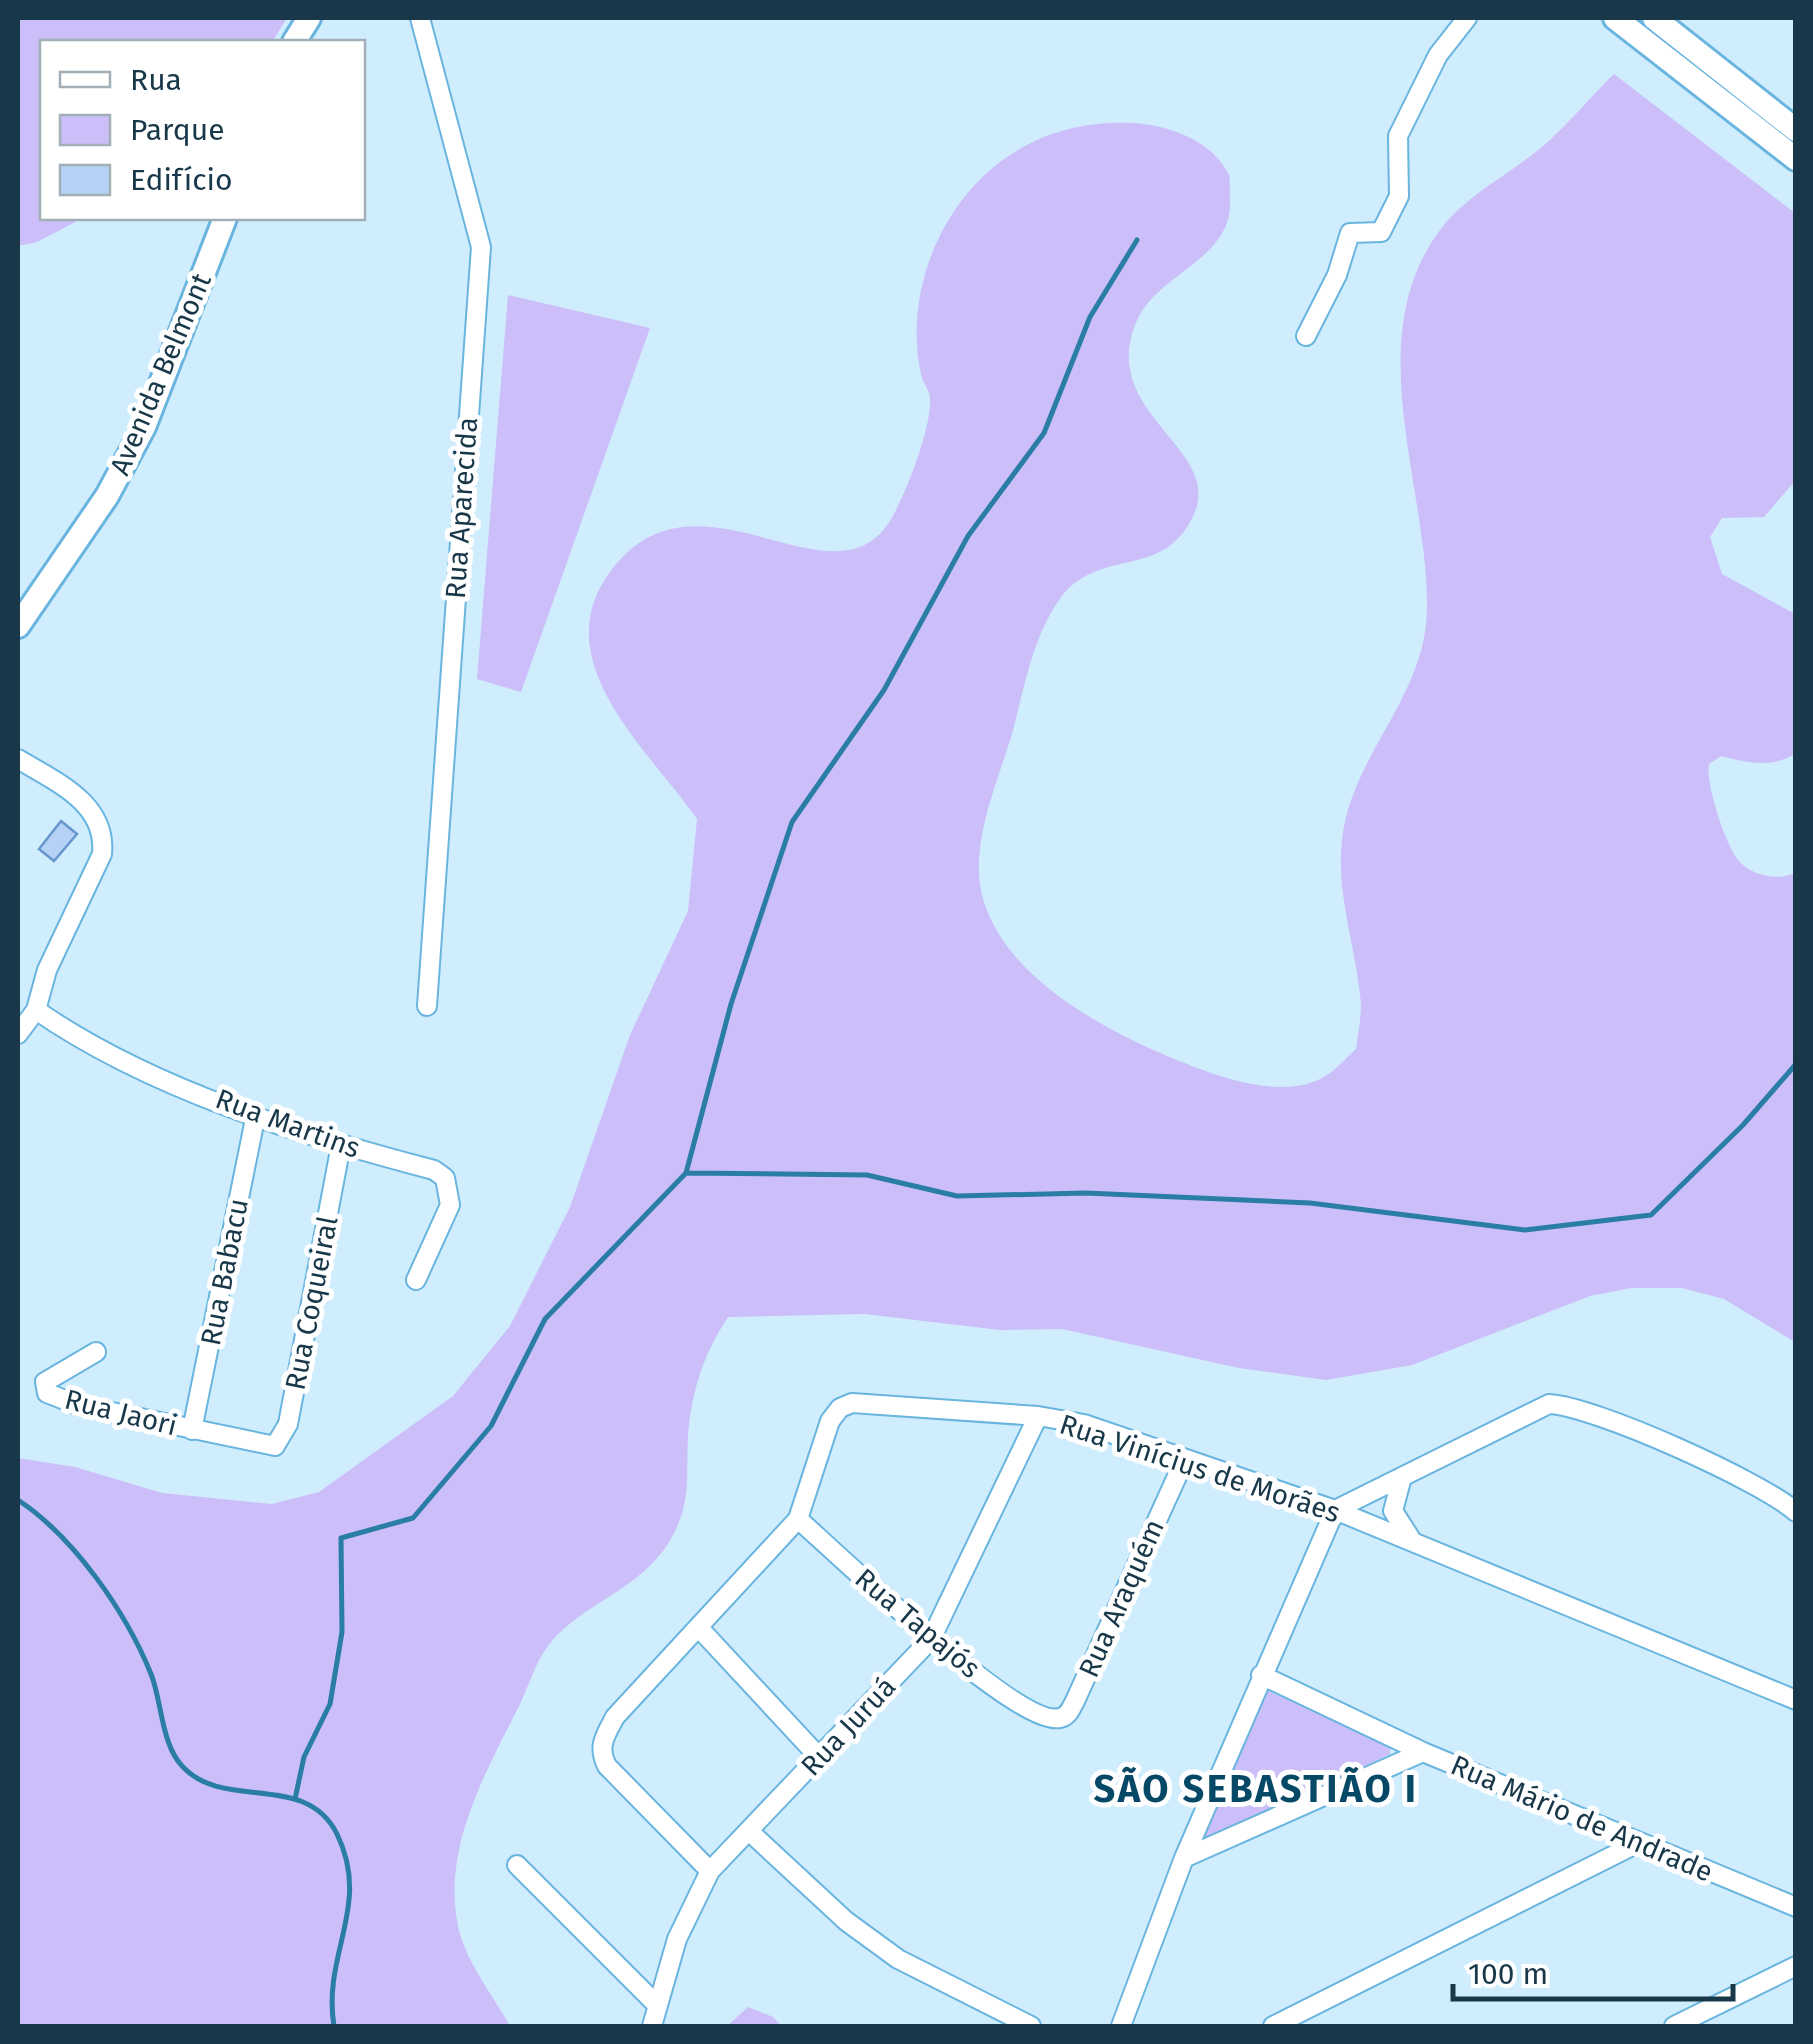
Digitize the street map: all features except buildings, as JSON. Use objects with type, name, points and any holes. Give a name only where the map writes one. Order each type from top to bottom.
[{"type":"street","points":[[295,40],[308,18]]},
{"type":"street","name":"Rua Aparecida","points":[[420,18],[481,247],[427,1006]]},
{"type":"street","points":[[1306,336],[1337,275],[1350,233],[1381,232],[1399,196],[1398,136],[1438,55],[1467,18]]},
{"type":"street","points":[[1616,18],[1796,159]]},
{"type":"street","points":[[1654,18],[1796,130]]},
{"type":"street","name":"Avenida Belmont","points":[[18,626],[107,496],[144,426],[224,220]]},
{"type":"street","points":[[18,759],[94,810],[104,836],[102,854],[46,970],[36,1010],[18,1034]]},
{"type":"street","name":"Rua Martins","points":[[36,1010],[120,1061],[341,1145],[434,1170],[445,1178],[450,1206],[416,1280]]},
{"type":"street","name":"Rua Babacu","points":[[192,1430],[256,1114]]},
{"type":"street","name":"Rua Coqueiral","points":[[264,1448],[283,1439],[288,1424],[341,1145]]},
{"type":"street","name":"Rua Jaori","points":[[96,1352],[45,1382],[47,1393],[78,1404],[264,1448]]},
{"type":"street","name":"Rua Vinícius de Morães","points":[[710,1871],[606,1766],[602,1742],[615,1718],[798,1519],[830,1420],[840,1408],[852,1403],[1038,1416],[1084,1424],[1335,1510],[1796,1700]]},
{"type":"street","points":[[1121,2026],[1184,1858],[1335,1510],[1536,1407],[1561,1404],[1758,1487],[1796,1512]]},
{"type":"street","name":"Rua Juruá","points":[[652,2026],[655,2003],[678,1939],[710,1871],[931,1639],[1038,1416]]},
{"type":"street","name":"Rua Araquém","points":[[1046,1718],[1066,1716],[1075,1701],[1184,1460]]},
{"type":"street","points":[[1402,1478],[1393,1511],[1415,1543]]},
{"type":"street","name":"Rua Tapajós","points":[[798,1519],[931,1639],[984,1680],[1046,1718]]},
{"type":"street","points":[[700,1630],[818,1756]]},
{"type":"street","name":"Rua Mário de Andrade","points":[[1261,1676],[1423,1752],[1796,1907]]},
{"type":"street","points":[[1184,1858],[1423,1752]]},
{"type":"street","points":[[750,1833],[846,1920],[898,1960],[1032,2026]]},
{"type":"street","points":[[1273,2026],[1640,1842]]},
{"type":"street","points":[[517,1865],[655,2003]]},
{"type":"street","points":[[1674,2026],[1796,1966]]},
{"type":"green space","points":[[18,18],[287,18],[273,40],[40,40],[40,220],[79,220],[37,242],[18,246]]},
{"type":"green space","points":[[1614,74],[1795,213],[1795,481],[1764,517],[1722,518],[1710,537],[1722,574],[1795,614],[1795,754],[1768,763],[1721,756],[1709,764],[1709,773],[1717,813],[1738,860],[1765,875],[1781,877],[1795,873],[1795,1342],[1724,1299],[1682,1288],[1631,1288],[1590,1296],[1412,1365],[1326,1380],[1239,1368],[1062,1329],[1000,1330],[864,1314],[728,1317],[705,1360],[695,1390],[686,1493],[677,1527],[651,1565],[550,1643],[470,1811],[456,1868],[458,1926],[473,1965],[510,2026],[18,2026],[18,1458],[75,1467],[162,1493],[272,1504],[319,1492],[453,1396],[510,1326],[570,1207],[630,1035],[688,911],[697,819],[631,734],[596,671],[589,638],[593,605],[610,572],[644,540],[682,527],[721,528],[834,551],[865,545],[890,521],[922,444],[930,398],[921,374],[917,344],[923,282],[932,252],[963,199],[1007,157],[1065,130],[1097,124],[1144,124],[1172,130],[1199,143],[1221,162],[1229,175],[1228,220],[1208,251],[1148,302],[1138,318],[1129,351],[1132,379],[1144,404],[1192,468],[1198,490],[1194,514],[1181,535],[1165,549],[1111,566],[1075,583],[1050,615],[1030,665],[983,828],[979,860],[983,897],[996,930],[1018,960],[1078,1010],[1112,1030],[1194,1067],[1232,1079],[1273,1087],[1311,1083],[1327,1075],[1356,1049],[1361,1004],[1342,888],[1342,841],[1355,790],[1406,690],[1424,636],[1425,561],[1401,365],[1404,318],[1416,273],[1451,216],[1551,139]]},
{"type":"green space","points":[[508,295],[650,328],[521,692],[477,679]]},
{"type":"green space","points":[[1268,1691],[1390,1746],[1390,1754],[1204,1842],[1199,1836],[1259,1694]]},
{"type":"green space","points":[[748,2007],[773,2017],[781,2026],[727,2026]]},
{"type":"waterway","points":[[295,1799],[304,1757],[330,1704],[342,1632],[341,1538],[413,1518],[491,1426],[545,1319],[686,1173],[731,1004],[792,822],[884,690],[968,536],[1044,433],[1090,317],[1137,240]]},
{"type":"waterway","points":[[686,1173],[867,1175],[957,1196],[1086,1193],[1310,1203],[1525,1230],[1651,1215],[1743,1125],[1796,1064]]},
{"type":"waterway","points":[[18,1500],[59,1534],[113,1601],[151,1674],[170,1747],[183,1767],[200,1780],[220,1787],[306,1803],[323,1815],[337,1834],[350,1884],[334,1975],[334,2026]]},
{"type":"district","name":"SÃO SEBASTIÃO I","points":[[1256,1789]]}]
